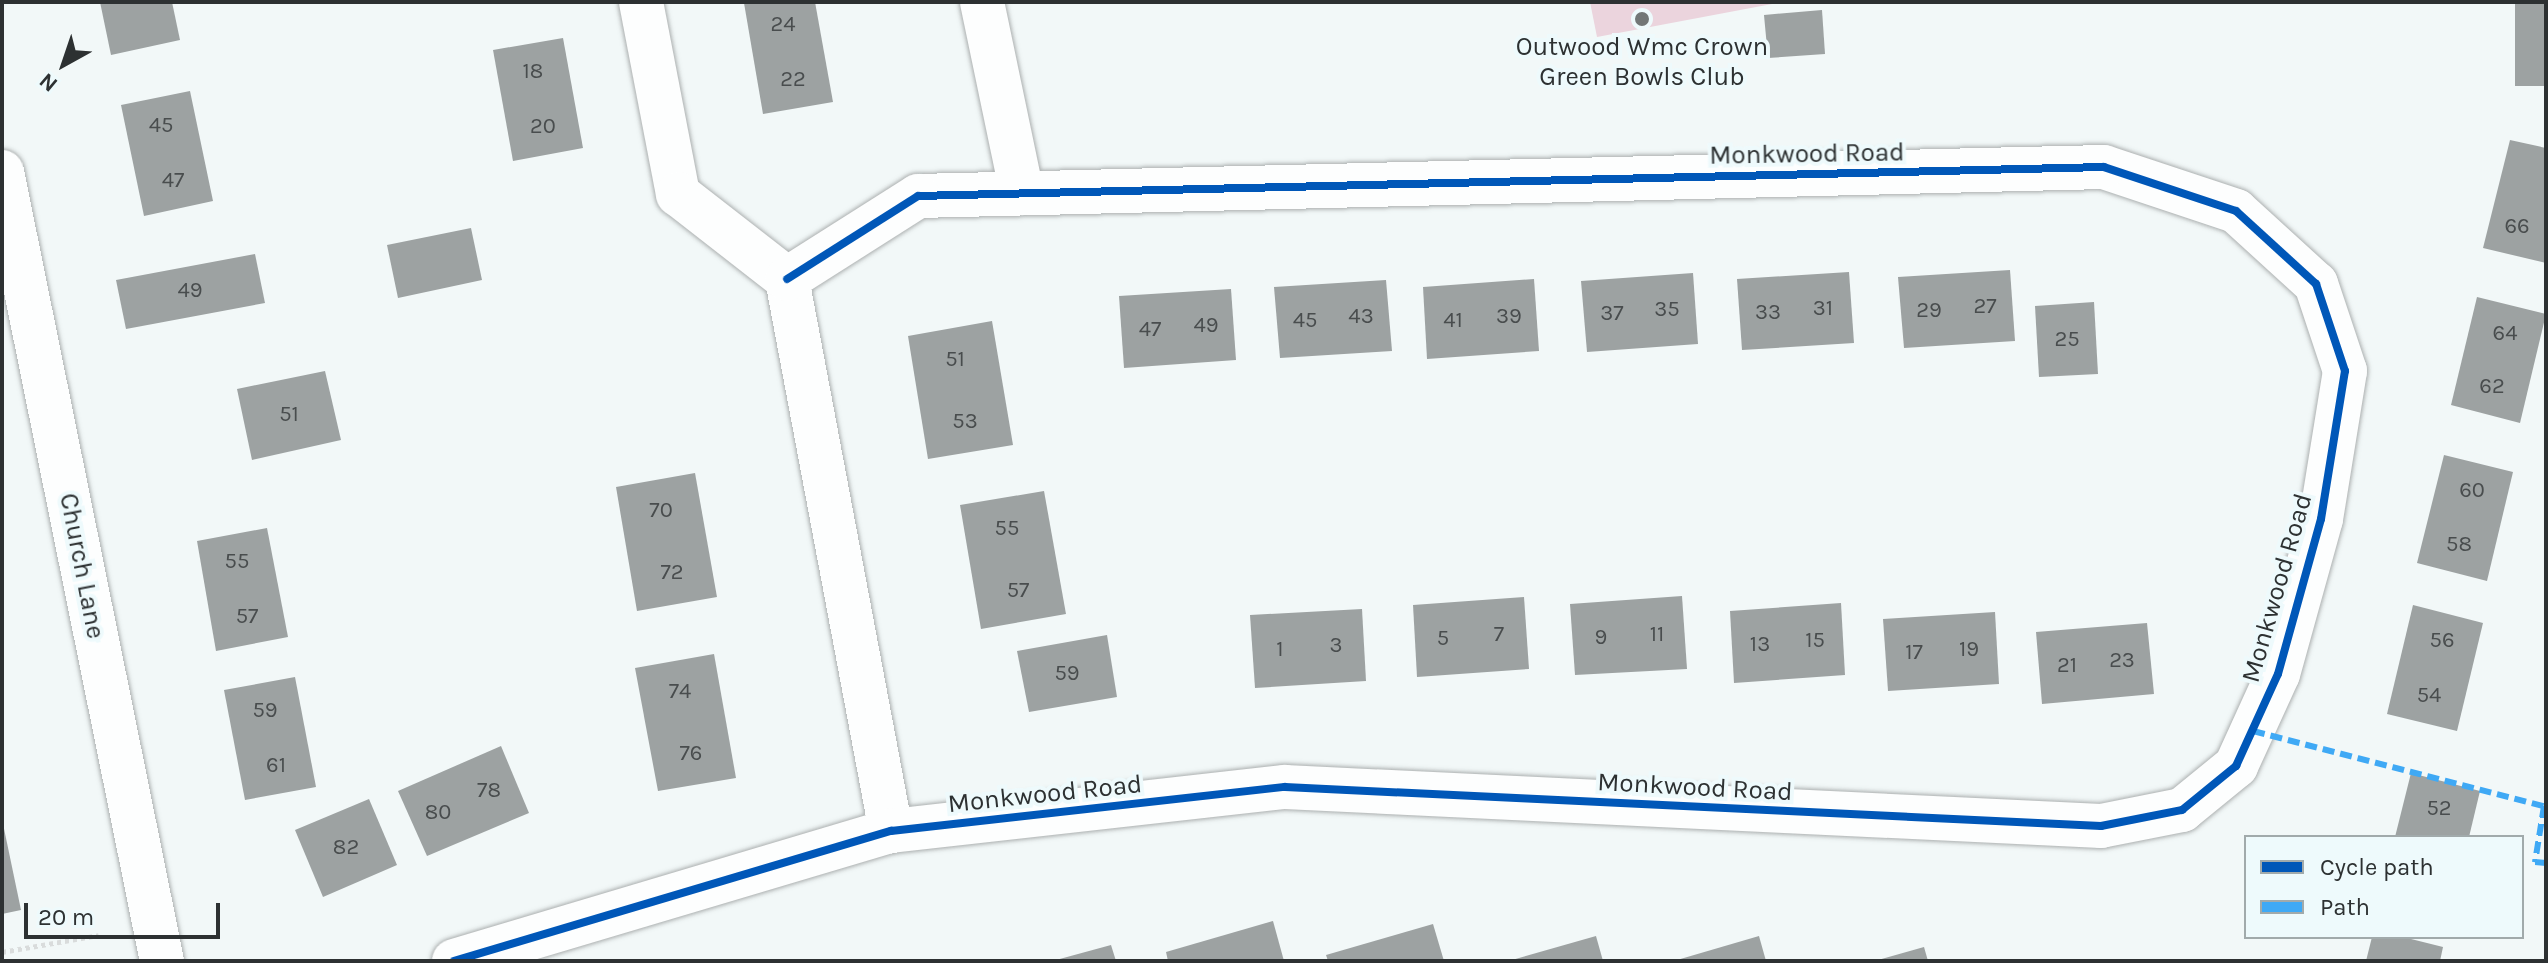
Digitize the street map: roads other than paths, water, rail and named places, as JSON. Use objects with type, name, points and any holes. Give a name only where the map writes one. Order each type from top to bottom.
[{"type":"street","points":[[641,2],[678,194],[787,279],[891,831]]},
{"type":"street","points":[[982,2],[1022,193]]},
{"type":"street","name":"Monkwood Road","points":[[454,961],[891,831],[1285,787],[2101,826],[2182,810],[2236,766],[2278,674],[2321,519],[2345,371],[2316,284],[2236,211],[2104,167],[918,196],[787,279]]},
{"type":"street","name":"Church Lane","points":[[2,172],[159,943]]},
{"type":"place","name":"Outwood Wmc Crown Green Bowls Club","points":[[1642,19]]}]
